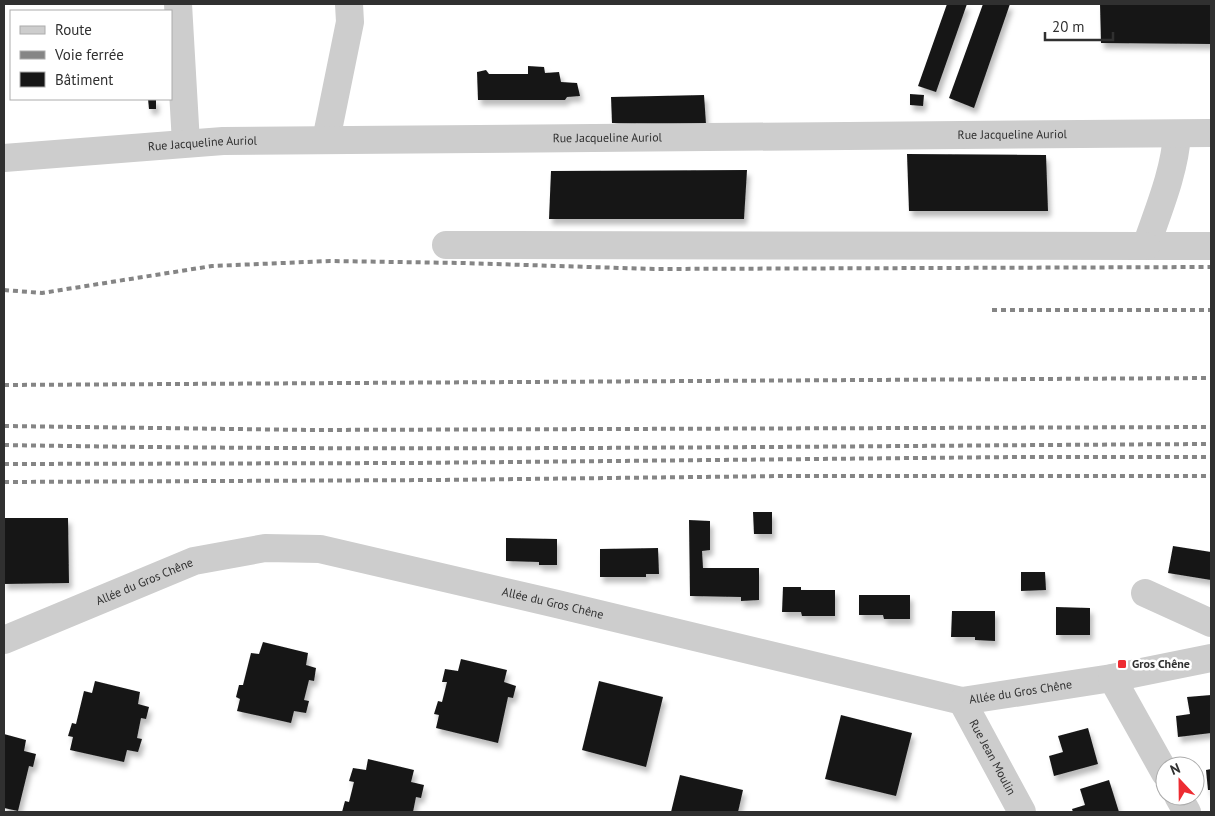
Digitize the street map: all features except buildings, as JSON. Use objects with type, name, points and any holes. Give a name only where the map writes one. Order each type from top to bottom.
[{"type":"street","points":[[178,4],[186,143]]},
{"type":"street","points":[[326,140],[350,22],[349,4]]},
{"type":"street","points":[[1146,246],[1165,192],[1177,134]]},
{"type":"street","name":"Rue Jacqueline Auriol","points":[[4,158],[223,141],[1211,134]]},
{"type":"street","points":[[446,245],[1211,246]]},
{"type":"street","name":"Allée du Gros Chêne","points":[[4,640],[194,561],[265,548],[320,549],[962,701],[1112,678],[1211,658]]},
{"type":"street","points":[[1145,593],[1211,623]]},
{"type":"street","points":[[1112,678],[1155,756]]},
{"type":"street","name":"Rue Jean Moulin","points":[[962,701],[1022,812]]},
{"type":"railway","points":[[4,290],[42,293],[212,266],[330,261],[654,269],[1211,267]]},
{"type":"railway","points":[[992,310],[1211,310]]},
{"type":"railway","points":[[4,385],[1211,378]]},
{"type":"railway","points":[[4,426],[311,430],[1211,427]]},
{"type":"railway","points":[[4,445],[457,448],[1211,444]]},
{"type":"railway","points":[[4,464],[1211,457]]},
{"type":"railway","points":[[4,482],[784,476],[1211,476]]},
{"type":"place","name":"Gros Chêne","points":[[1122,664]]}]
